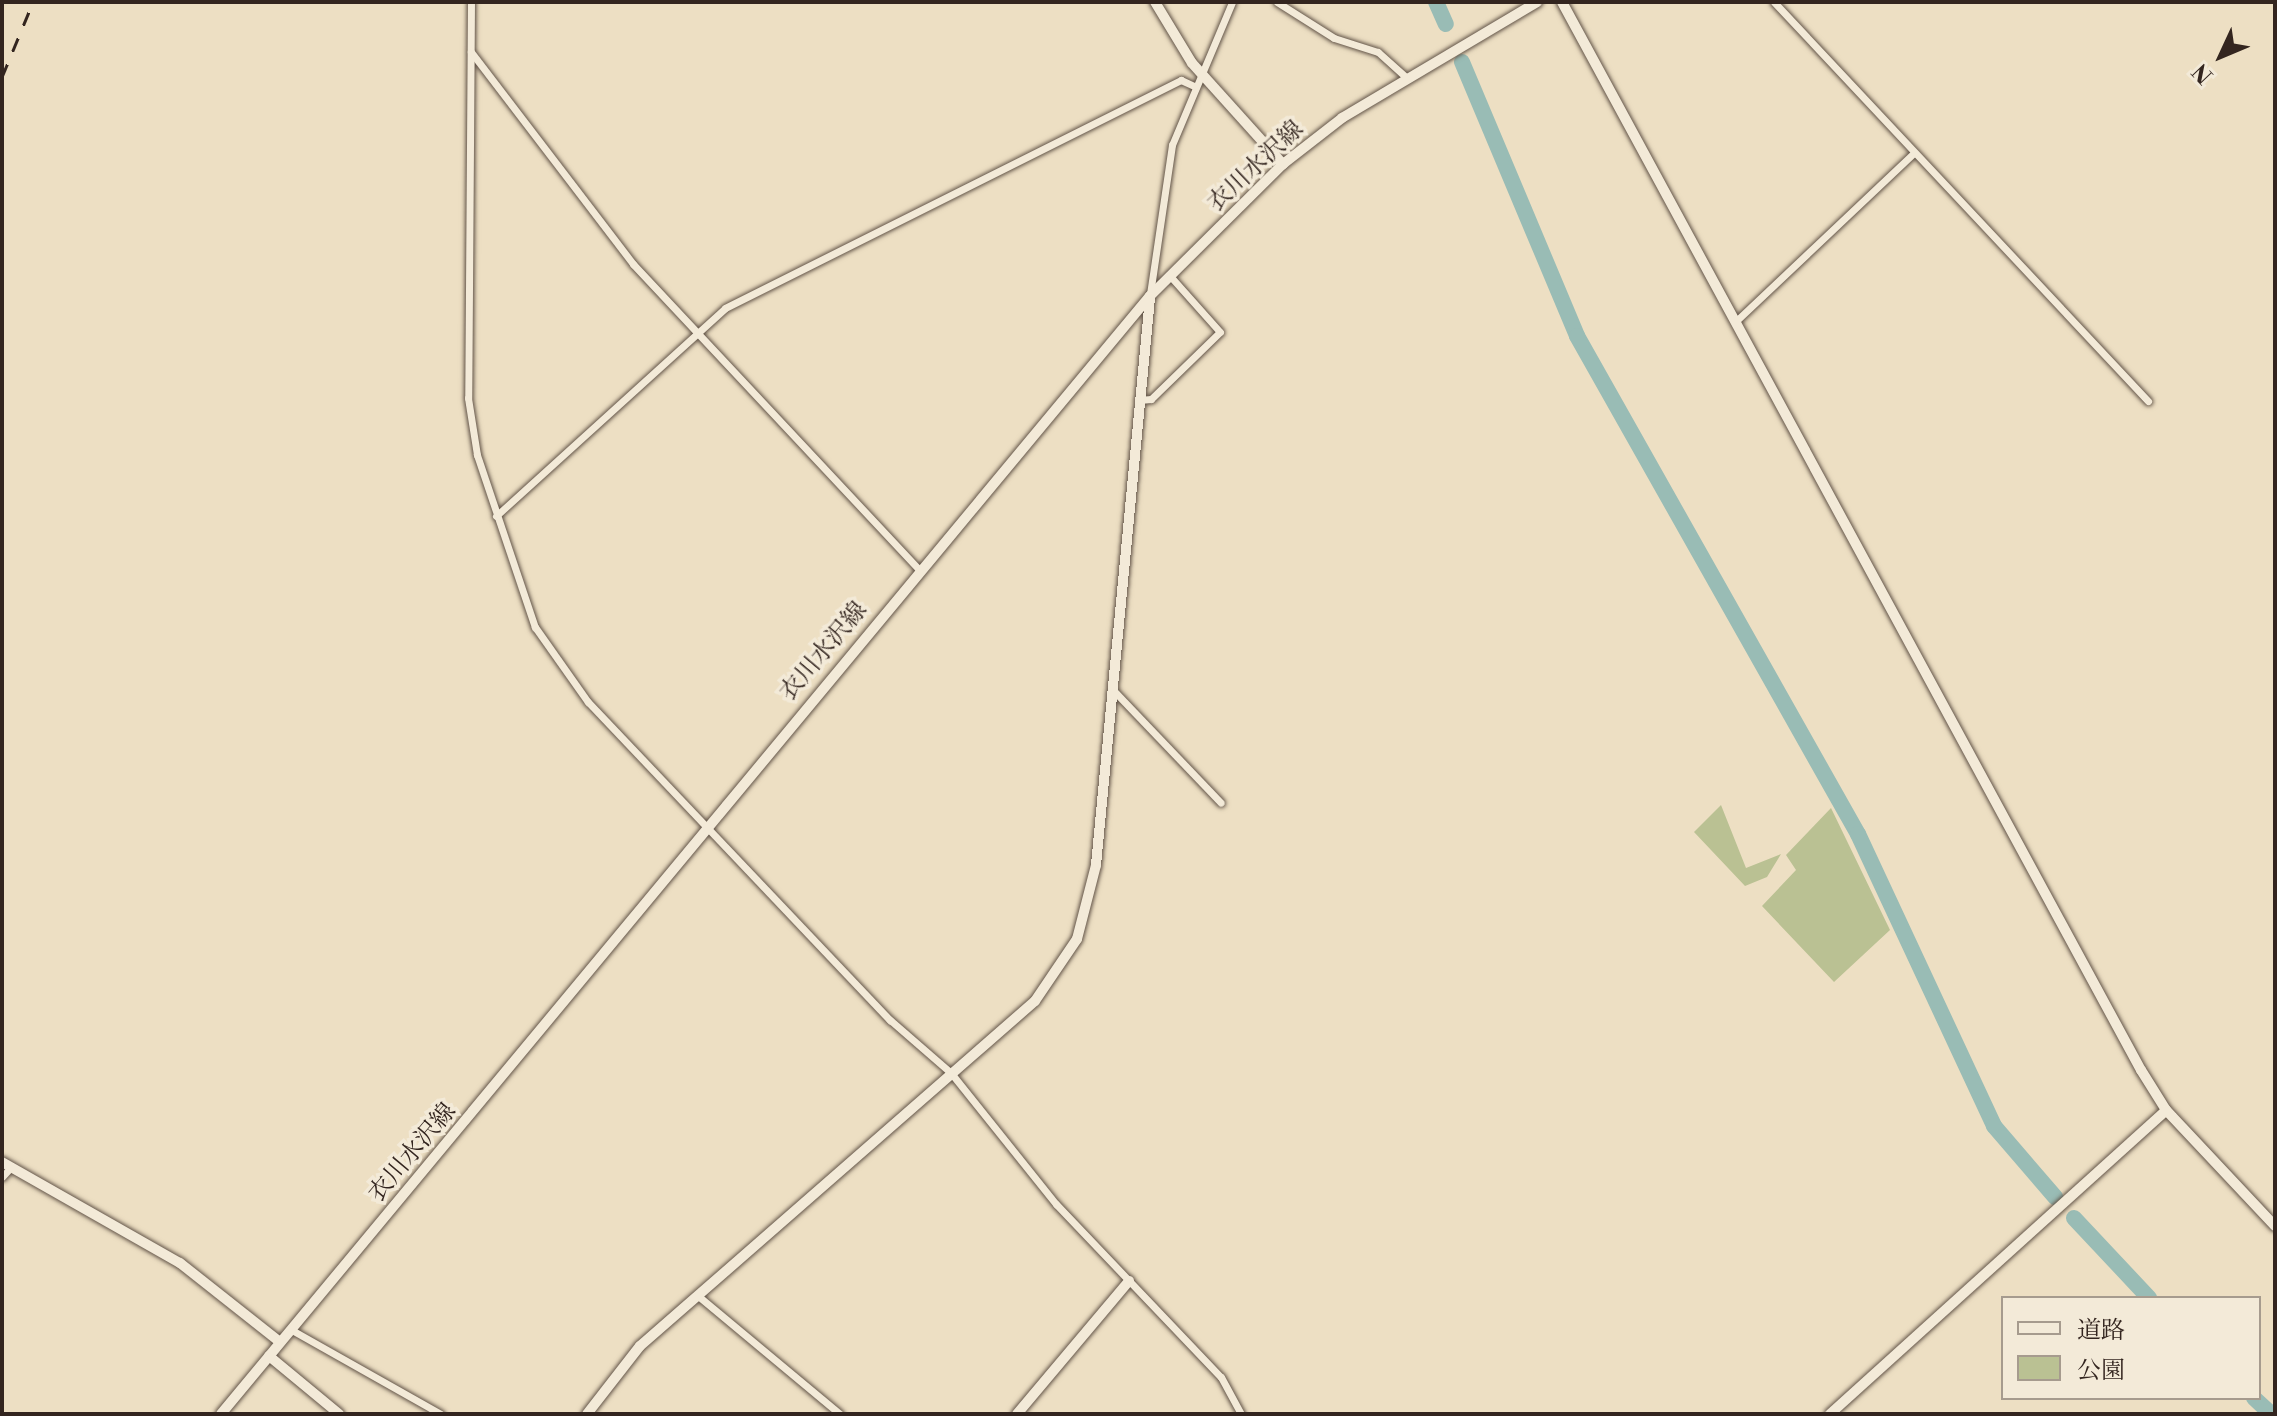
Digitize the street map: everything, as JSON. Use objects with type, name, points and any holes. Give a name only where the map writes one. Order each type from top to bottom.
[{"type":"street","points":[[471,2],[462,346],[470,423],[496,516],[535,627],[559,664],[890,1020],[951,1073],[1129,1281],[1221,1377],[1241,1414]]},
{"type":"street","points":[[1155,2],[1201,74],[1283,164]]},
{"type":"street","points":[[587,1414],[640,1346],[1035,1001],[1077,939],[1096,865],[1115,692],[1137,400],[1165,171],[1194,86],[1232,2]]},
{"type":"street","points":[[1277,2],[1334,38],[1378,52],[1407,78]]},
{"type":"street","name":"衣川水沢線","points":[[221,1414],[711,827],[918,569],[1150,296],[1283,164],[1407,78],[1537,2]]},
{"type":"street","points":[[1562,2],[2166,1110],[2275,1226]]},
{"type":"street","points":[[1774,2],[2148,401]]},
{"type":"street","points":[[471,52],[633,264],[918,569]]},
{"type":"street","points":[[496,516],[697,333],[751,294],[1181,80],[1194,86]]},
{"type":"street","points":[[1735,322],[1914,153]]},
{"type":"street","points":[[1137,400],[1151,399],[1220,332],[1171,277]]},
{"type":"street","points":[[1115,692],[1221,803]]},
{"type":"street","points":[[1830,1414],[2166,1110]]},
{"type":"street","points":[[2,1177],[6,1164],[180,1263],[280,1342]]},
{"type":"street","points":[[1017,1414],[1129,1281]]},
{"type":"street","points":[[696,1295],[840,1414]]},
{"type":"street","points":[[290,1329],[441,1414]]},
{"type":"street","points":[[269,1356],[339,1414]]},
{"type":"green space","points":[[1721,805],[1746,868],[1781,854],[1767,877],[1745,886],[1694,832]]},
{"type":"green space","points":[[1831,808],[1890,930],[1834,982],[1762,906],[1796,870],[1786,855]]},
{"type":"waterway","points":[[1436,2],[1446,24]]},
{"type":"waterway","points":[[1462,62],[1577,336],[1858,834],[1994,1126],[2055,1197]]},
{"type":"waterway","points":[[2074,1218],[2147,1296]]},
{"type":"waterway","points":[[2256,1400],[2271,1414]]},
{"type":"railway","points":[[2,77],[33,2]]}]
